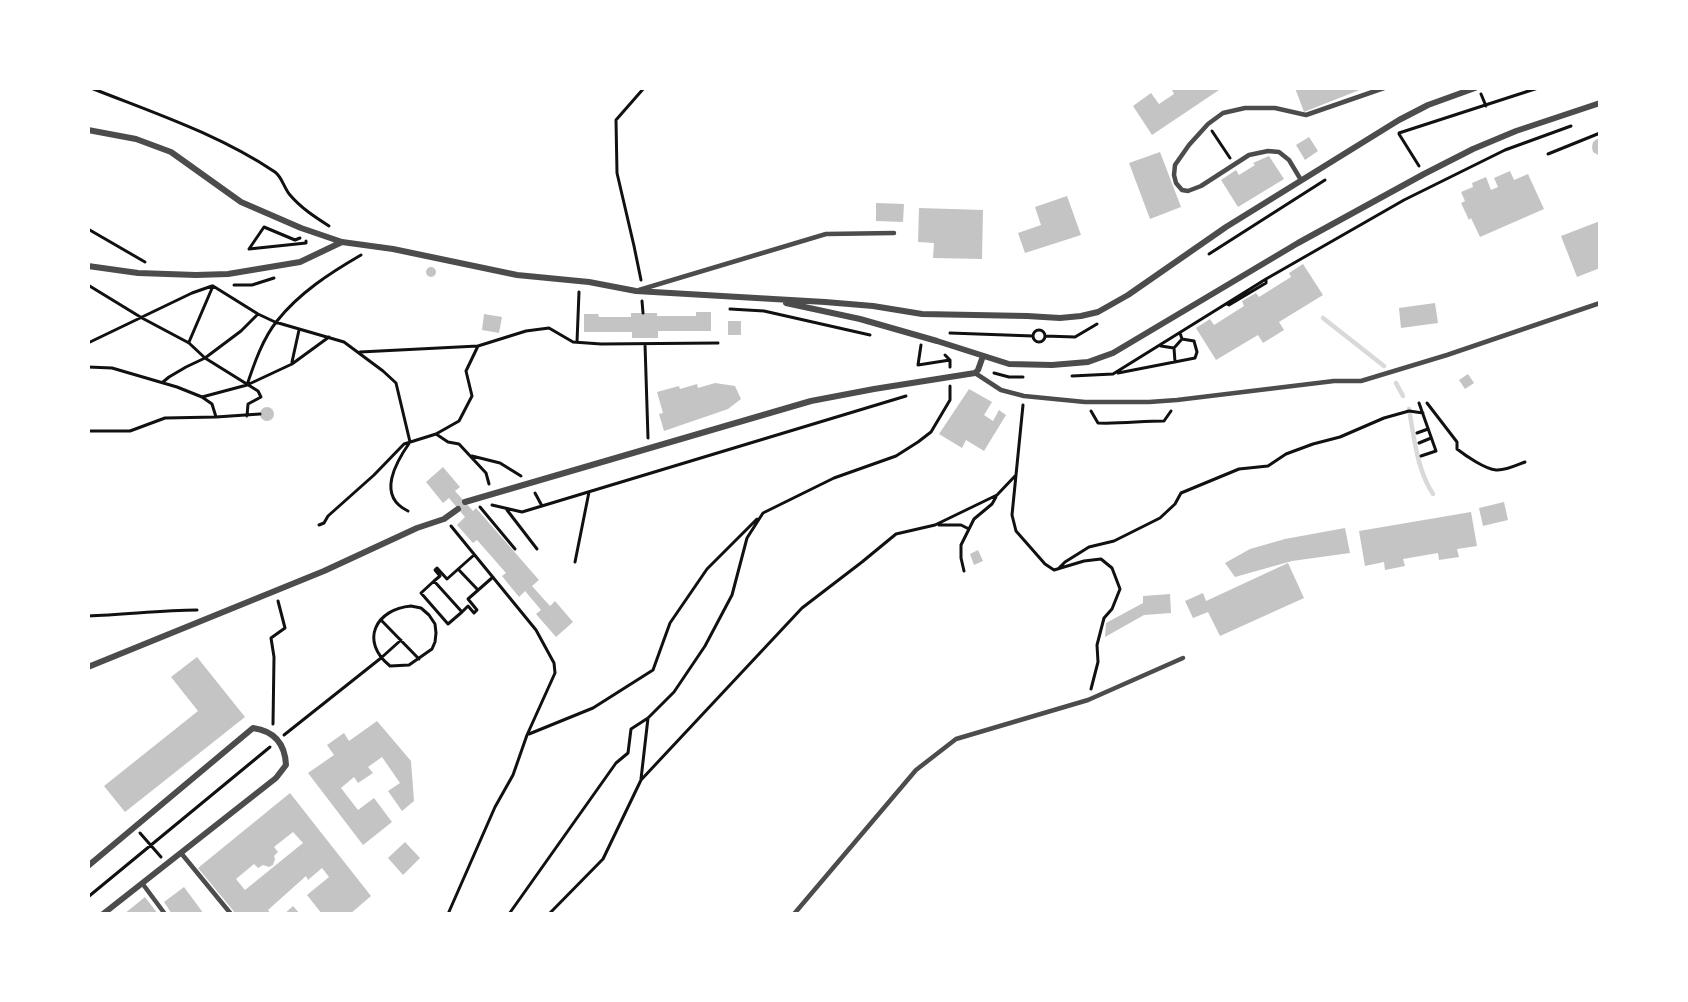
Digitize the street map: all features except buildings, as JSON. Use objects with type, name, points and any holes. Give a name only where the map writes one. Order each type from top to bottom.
[{"type":"street","points":[[88,130],[136,139],[171,152],[241,202],[301,228],[342,242],[393,249],[517,275],[589,282],[639,290],[873,306],[922,314],[1060,318],[1098,312],[1128,295],[1226,227],[1399,120],[1428,105],[1475,88]]},
{"type":"street","points":[[767,299],[860,319],[1009,364],[1052,365],[1088,362],[1113,352],[1298,243],[1473,149],[1516,131],[1599,103]]},
{"type":"street","points":[[88,266],[138,273],[228,274],[300,262],[342,242]]},
{"type":"street","points":[[465,502],[811,401],[976,371],[982,356]]},
{"type":"street","points":[[88,666],[324,571],[417,528],[444,519],[458,509]]},
{"type":"street","points":[[88,866],[253,728],[273,734],[286,753],[286,765],[276,778],[103,914]]},
{"type":"lane","points":[[1301,180],[1289,160],[1279,152],[1268,151],[1249,155],[1201,186],[1188,191],[1182,190],[1176,183],[1174,175],[1175,165],[1189,145],[1222,112],[1245,108],[1275,108],[1306,115],[1384,88]]},
{"type":"lane","points":[[639,290],[826,234],[894,232]]},
{"type":"lane","points":[[976,371],[1001,390],[1024,396],[1085,402],[1177,400],[1334,381],[1361,381],[1447,355],[1599,303]]},
{"type":"lane","points":[[794,914],[916,770],[956,739],[1088,699],[1183,658]]},
{"type":"lane","points":[[181,853],[231,914]]},
{"type":"lane","points":[[142,883],[165,914]]},
{"type":"path","points":[[91,88],[188,125],[249,156],[278,174],[300,207],[337,230]]},
{"type":"path","points":[[639,290],[634,246],[617,173],[615,120],[644,88]]},
{"type":"path","points":[[1419,166],[1399,134],[1538,88]]},
{"type":"path","points":[[1208,124],[1234,164]]},
{"type":"path","points":[[1113,374],[1266,279],[1384,211],[1505,150],[1576,124]]},
{"type":"path","points":[[1548,154],[1599,133]]},
{"type":"path","points":[[1203,257],[1326,179]]},
{"type":"path","points":[[264,227],[295,240],[303,236],[306,243],[249,249],[264,227]]},
{"type":"path","points":[[247,385],[256,360],[275,322],[299,296],[337,268],[362,255],[350,253]]},
{"type":"path","points":[[233,285],[252,285],[282,276]]},
{"type":"path","points":[[88,285],[189,343],[205,358],[258,391],[261,397],[248,404],[247,416]]},
{"type":"path","points":[[202,285],[223,286]]},
{"type":"path","points":[[213,286],[275,322],[344,342],[396,383],[410,442],[393,472],[391,489],[396,504],[408,511]]},
{"type":"path","points":[[88,343],[192,293],[213,286]]},
{"type":"path","points":[[189,343],[213,286]]},
{"type":"path","points":[[577,291],[579,292],[577,342]]},
{"type":"path","points":[[643,313],[642,299],[651,300]]},
{"type":"path","points":[[723,308],[764,311],[880,337]]},
{"type":"path","points":[[163,382],[205,358],[241,331],[258,314]]},
{"type":"path","points":[[1045,336],[1076,337],[1104,320]]},
{"type":"path","points":[[358,352],[478,346],[526,331],[549,328],[573,342],[718,343]]},
{"type":"path","points":[[292,364],[299,330]]},
{"type":"path","points":[[1033,336],[1034,332],[1039,330],[1045,336]]},
{"type":"path","points":[[941,333],[1033,336]]},
{"type":"path","points":[[1180,333],[1182,339]]},
{"type":"path","points":[[1033,336],[1034,341],[1040,342],[1045,336]]},
{"type":"path","points":[[202,397],[247,385],[292,364],[329,337]]},
{"type":"path","points":[[1175,362],[1174,348],[1182,339]]},
{"type":"path","points":[[1068,376],[1113,374],[1195,358],[1197,351],[1194,341],[1182,339]]},
{"type":"path","points":[[911,343],[928,346]]},
{"type":"path","points":[[645,344],[648,448]]},
{"type":"path","points":[[921,345],[918,365],[950,360]]},
{"type":"path","points":[[319,525],[324,523],[328,516],[374,475],[404,444],[436,434],[459,421],[472,396],[466,371],[478,346]]},
{"type":"path","points":[[1160,346],[1174,348]]},
{"type":"path","points":[[88,367],[112,368],[163,382],[202,397],[212,405],[216,417]]},
{"type":"path","points":[[976,371],[1009,377],[1033,376]]},
{"type":"path","points":[[496,506],[522,512],[909,395]]},
{"type":"path","points":[[1024,396],[1012,515],[1016,531],[1045,564],[1054,570],[1083,561],[1101,559],[1112,568],[1120,589],[1112,609],[1104,618],[1097,645],[1098,662],[1088,699]]},
{"type":"path","points":[[527,735],[593,708],[653,670],[670,623],[707,569],[763,513],[834,478],[896,456],[931,432],[950,400]]},
{"type":"path","points":[[1085,402],[1098,423],[1122,424],[1136,421],[1164,421],[1177,400]]},
{"type":"path","points":[[1419,403],[1436,451],[1422,456]]},
{"type":"path","points":[[1427,404],[1457,442],[1457,449],[1468,458],[1496,470],[1524,462]]},
{"type":"path","points":[[1058,569],[1089,547],[1114,541],[1160,518],[1175,504],[1182,493],[1239,469],[1268,466],[1286,454],[1340,437],[1384,418],[1410,411],[1423,413]]},
{"type":"path","points":[[88,431],[130,432],[165,418],[260,414]]},
{"type":"path","points":[[1417,433],[1428,429]]},
{"type":"path","points":[[436,434],[448,442],[459,444],[486,472]]},
{"type":"path","points":[[1419,443],[1431,438]]},
{"type":"path","points":[[470,455],[501,463],[521,477],[542,506]]},
{"type":"path","points":[[964,571],[961,545],[974,519],[992,504],[997,495],[1016,475]]},
{"type":"path","points":[[575,562],[589,492]]},
{"type":"path","points":[[549,914],[603,859],[641,780],[802,608],[896,534],[935,525],[997,495]]},
{"type":"path","points":[[477,504],[515,549]]},
{"type":"path","points":[[506,508],[537,549]]},
{"type":"path","points":[[510,914],[616,763],[628,753],[631,729],[648,718],[674,692],[705,646],[732,595],[747,538],[763,513]]},
{"type":"path","points":[[444,519],[536,630],[554,663],[555,673],[527,735],[513,775],[495,807],[448,914]]},
{"type":"path","points":[[935,525],[961,525],[969,529]]},
{"type":"path","points":[[474,555],[447,579],[437,568],[435,570],[440,576],[421,592],[448,624],[468,606],[474,612],[477,610],[468,599],[493,577]]},
{"type":"path","points":[[458,569],[478,590]]},
{"type":"path","points":[[434,581],[462,612]]},
{"type":"path","points":[[273,734],[274,657],[271,638],[285,628],[275,590]]},
{"type":"path","points":[[411,606],[421,608],[435,624],[435,642],[432,649],[410,665],[390,666],[375,650],[373,639],[375,629],[381,620],[394,609],[411,606]]},
{"type":"path","points":[[429,615],[435,609]]},
{"type":"path","points":[[88,616],[198,610],[204,618]]},
{"type":"path","points":[[381,620],[419,659]]},
{"type":"path","points":[[88,897],[401,640]]},
{"type":"path","points":[[641,780],[648,718]]},
{"type":"path","points":[[135,827],[167,864]]},
{"type":"waterway","points":[[1323,318],[1384,366]]},
{"type":"waterway","points":[[1396,383],[1403,396]]},
{"type":"waterway","points":[[1409,409],[1423,475],[1433,494]]}]
